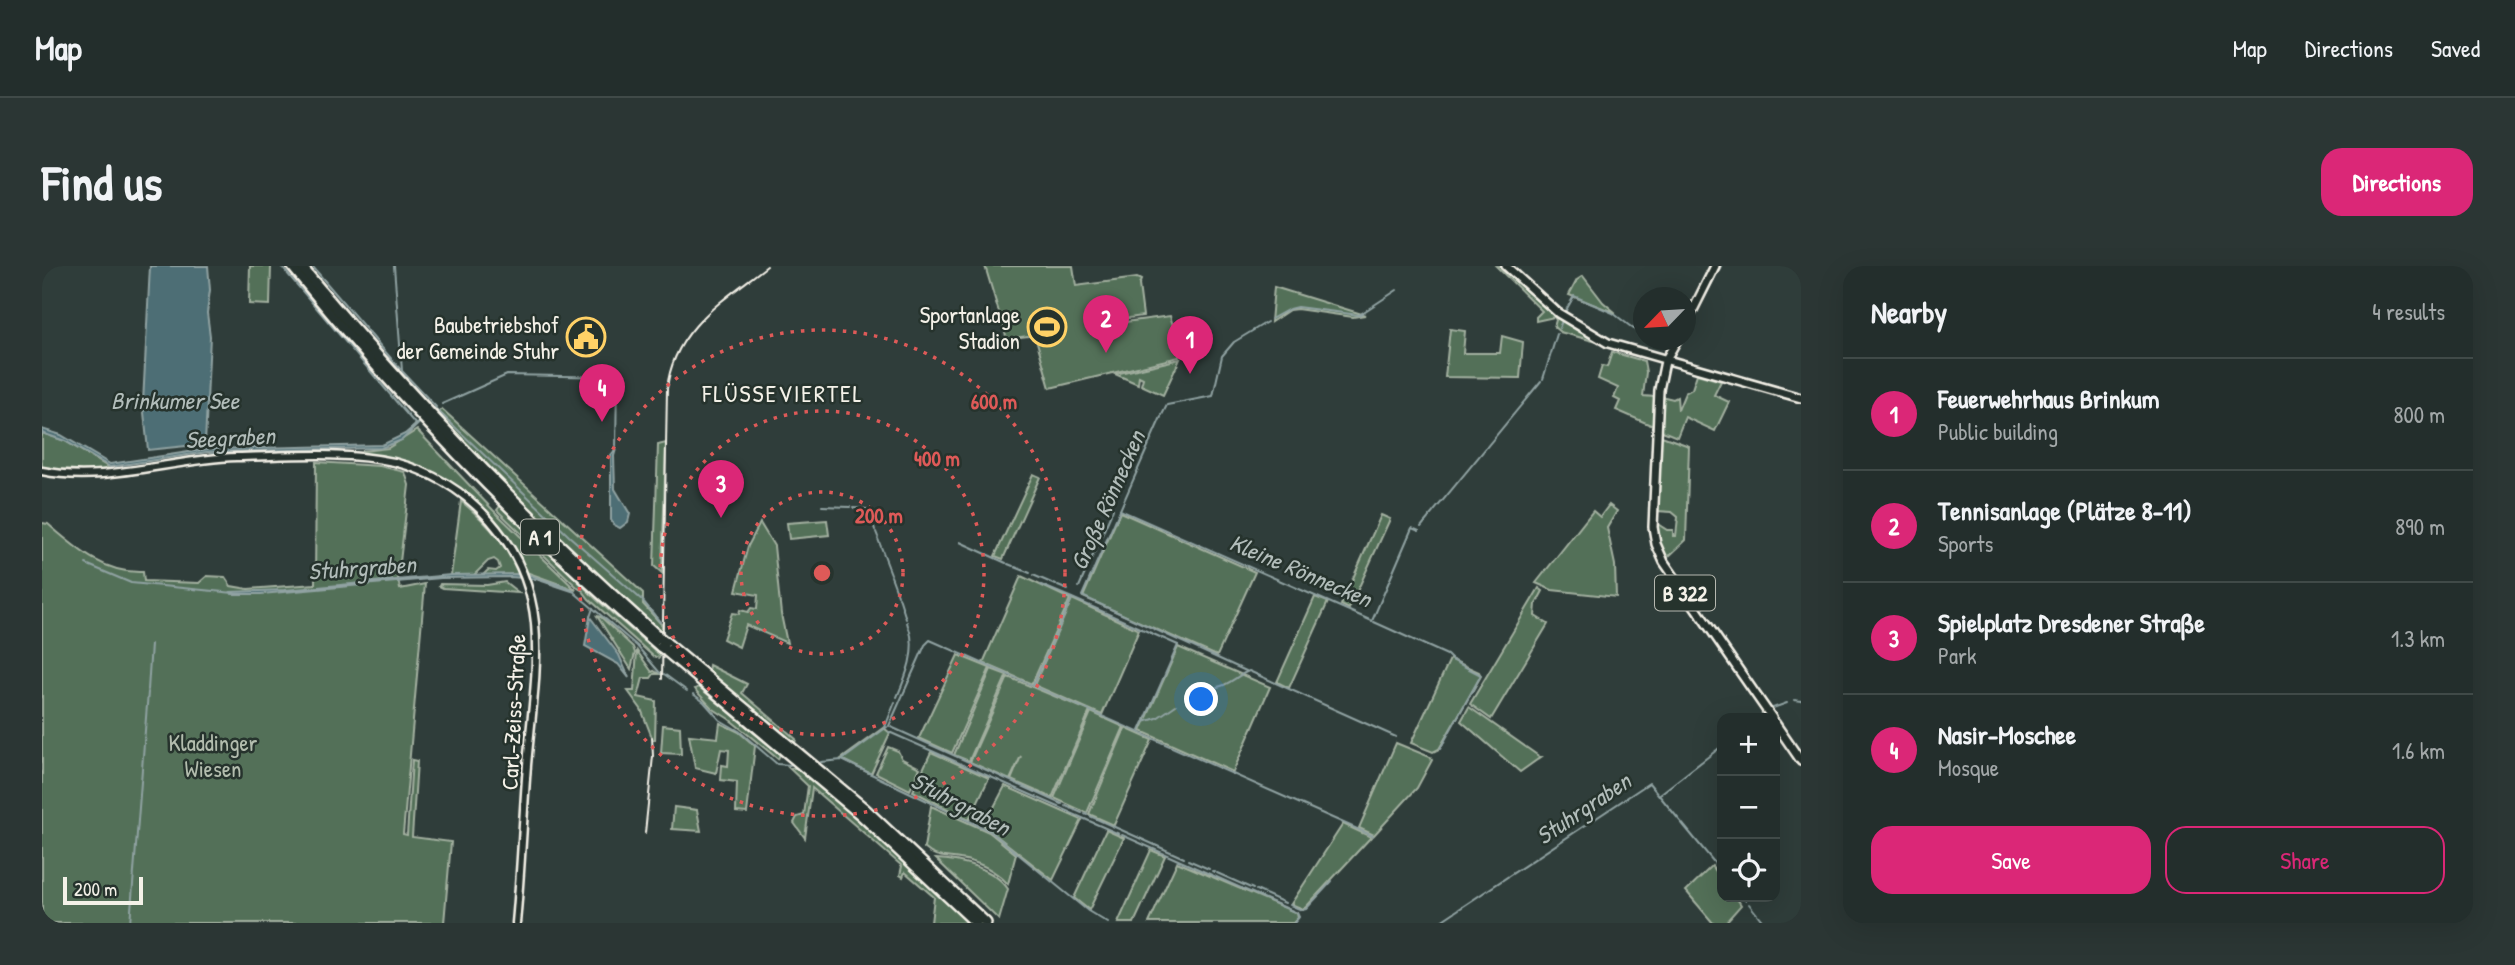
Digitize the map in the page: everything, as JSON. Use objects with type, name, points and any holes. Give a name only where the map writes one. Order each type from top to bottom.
[{"type":"highway","name":"A 1","points":[[292,266],[368,357],[542,530],[663,644],[900,842],[986,923]]},
{"type":"highway","name":"A 1","points":[[301,266],[426,416]]},
{"type":"highway","name":"A 1","points":[[806,763],[976,923]]},
{"type":"main road","points":[[1506,266],[1540,298],[1577,326],[1608,343],[1801,398]]},
{"type":"main road","points":[[1696,303],[1715,266]]},
{"type":"main road","name":"B 322","points":[[1668,362],[1673,350]]},
{"type":"main road","name":"B 322","points":[[1674,350],[1662,373],[1659,390],[1653,512],[1656,544],[1664,562],[1769,713]]},
{"type":"main road","points":[[1673,353],[1680,365]]},
{"type":"main road","points":[[1656,358],[1662,373]]},
{"type":"main road","name":"Carl-Zeiss-Straße","points":[[42,471],[87,475],[193,460],[236,457],[351,457],[393,462],[433,476],[473,503],[506,540],[524,576],[534,614],[536,649],[516,923]]},
{"type":"main road","points":[[1780,730],[1801,761]]},
{"type":"green space","points":[[250,266],[271,266],[270,305],[249,304]]},
{"type":"green space","name":"Sportanlage Stadion","points":[[985,266],[1073,266],[1076,286],[1137,278],[1141,280],[1139,285],[1143,316],[1094,323],[1094,326],[1170,316],[1180,347],[1179,357],[1050,388],[1035,335],[1007,339]]},
{"type":"green space","points":[[1496,266],[1502,266],[1546,308],[1578,331],[1601,343],[1560,332],[1554,327],[1554,317],[1536,321],[1542,311]]},
{"type":"green space","points":[[1583,276],[1603,302],[1616,313],[1569,295],[1577,280]]},
{"type":"green space","points":[[1274,287],[1365,315],[1353,317],[1297,309],[1289,310],[1271,322]]},
{"type":"green space","points":[[1450,329],[1465,331],[1463,353],[1500,353],[1502,336],[1523,342],[1520,378],[1445,377]]},
{"type":"green space","points":[[1612,352],[1644,361],[1646,372],[1643,396],[1655,397],[1653,426],[1616,410],[1620,401],[1614,398],[1618,388],[1598,379],[1602,366],[1607,367]]},
{"type":"green space","points":[[1180,359],[1163,395],[1141,385],[1143,378],[1139,376],[1138,384],[1115,374]]},
{"type":"green space","points":[[1697,374],[1721,381],[1714,395],[1729,402],[1715,431],[1685,417],[1677,437],[1660,430],[1661,396],[1673,399],[1677,397],[1678,410],[1685,393],[1692,389]]},
{"type":"green space","points":[[442,409],[643,593],[643,604],[662,625],[662,632],[547,528],[436,415]]},
{"type":"green space","points":[[417,430],[493,510],[576,590],[526,572],[497,525],[480,506],[460,490],[416,467],[362,454],[362,451],[388,448]]},
{"type":"green space","points":[[42,433],[65,441],[108,467],[104,471],[60,471],[42,467]]},
{"type":"green space","points":[[1659,435],[1689,446],[1686,540],[1666,559],[1658,539],[1656,523],[1667,530],[1673,530],[1673,536],[1676,536],[1678,517],[1672,512],[1657,511]]},
{"type":"green space","points":[[666,443],[662,573],[654,566],[658,445]]},
{"type":"green space","name":"Kladdinger Wiesen","points":[[316,462],[380,466],[405,472],[409,485],[398,579],[400,589],[425,584],[403,834],[407,835],[412,760],[417,761],[412,837],[451,842],[444,923],[42,923],[42,523],[48,524],[91,558],[103,564],[116,569],[143,572],[144,581],[199,583],[207,576],[225,577],[231,586],[248,589],[315,584]]},
{"type":"green space","points":[[1033,474],[1040,477],[1003,559],[995,556]]},
{"type":"green space","points":[[461,501],[495,534],[515,564],[519,575],[483,575],[488,570],[496,571],[500,568],[494,559],[488,561],[474,575],[451,575]]},
{"type":"green space","points":[[501,505],[597,600],[660,655],[659,658],[653,656],[589,599],[500,513],[497,510]]},
{"type":"green space","points":[[1609,505],[1617,511],[1607,528],[1615,565],[1616,597],[1552,590],[1536,583],[1593,511],[1600,517]]},
{"type":"green space","points":[[1120,512],[1255,572],[1217,656],[1083,597]]},
{"type":"green space","points":[[1381,515],[1390,519],[1349,609],[1341,605]]},
{"type":"green space","points":[[827,520],[829,535],[789,539],[787,523]]},
{"type":"green space","points":[[760,523],[774,546],[787,643],[746,625],[739,647],[723,639],[732,613],[757,609],[758,595],[736,591],[748,546]]},
{"type":"green space","points":[[1021,576],[1070,599],[1032,684],[983,663]]},
{"type":"green space","points":[[505,582],[519,593],[439,586],[440,584],[487,585]]},
{"type":"green space","points":[[1539,588],[1543,591],[1536,604],[1535,616],[1548,624],[1491,719],[1470,704]]},
{"type":"green space","points":[[1315,597],[1328,602],[1289,688],[1277,682]]},
{"type":"green space","points":[[1072,599],[1139,630],[1102,715],[1034,685]]},
{"type":"green space","points":[[597,616],[633,647],[635,653],[631,669]]},
{"type":"green space","points":[[1178,647],[1270,687],[1233,772],[1141,731]]},
{"type":"green space","points":[[637,651],[652,672],[659,674],[643,678],[638,697],[656,701],[655,740],[641,709],[628,691],[634,691]]},
{"type":"green space","points":[[958,655],[990,668],[952,753],[919,738]]},
{"type":"green space","points":[[1450,659],[1479,672],[1481,676],[1439,749],[1433,752],[1411,743]]},
{"type":"green space","points":[[709,665],[747,684],[742,693],[796,739],[795,743],[708,672]]},
{"type":"green space","points":[[991,669],[1007,675],[969,761],[954,755]]},
{"type":"green space","points":[[1008,677],[1090,711],[1052,798],[1011,780],[1021,756],[1010,780],[970,762]]},
{"type":"green space","points":[[699,687],[780,754],[778,759],[712,708],[695,689]]},
{"type":"green space","points":[[1469,707],[1541,757],[1520,772],[1461,721]]},
{"type":"green space","points":[[1091,712],[1124,727],[1087,813],[1054,798]]},
{"type":"green space","points":[[720,723],[739,732],[755,746],[747,813],[736,812],[737,782],[721,780],[722,765],[728,766],[729,750],[721,749],[716,773],[695,768],[689,735],[718,738]]},
{"type":"green space","points":[[663,725],[680,727],[681,754],[661,753]]},
{"type":"green space","points":[[884,728],[890,733],[871,774],[841,759]]},
{"type":"green space","points":[[1125,728],[1152,740],[1114,825],[1089,814]]},
{"type":"green space","points":[[1396,743],[1432,760],[1417,788],[1374,835],[1359,828]]},
{"type":"green space","points":[[888,747],[898,751],[902,759],[920,768],[910,790],[876,773]]},
{"type":"green space","points":[[931,752],[989,778],[969,820],[913,791]]},
{"type":"green space","points":[[789,768],[799,768],[905,862],[968,923],[931,923],[934,897],[905,872],[903,877],[900,875],[902,866],[812,788],[805,838],[794,823],[797,817],[804,815],[808,786]]},
{"type":"green space","points":[[1005,786],[1082,820],[1053,880],[984,826]]},
{"type":"green space","points":[[931,806],[989,832],[1016,854],[1008,884],[981,865],[937,856],[924,848]]},
{"type":"green space","points":[[674,807],[697,810],[701,831],[672,829]]},
{"type":"green space","points":[[1343,824],[1371,837],[1306,907],[1303,909],[1291,904]]},
{"type":"green space","points":[[1106,830],[1124,838],[1089,910],[1074,898]]},
{"type":"green space","points":[[1151,850],[1165,856],[1134,923],[1118,923]]},
{"type":"green space","points":[[936,859],[976,866],[1002,882],[1008,889],[999,920]]},
{"type":"green space","points":[[1177,862],[1297,913],[1298,918],[1293,923],[1149,923]]},
{"type":"green space","points":[[1712,866],[1717,872],[1717,902],[1739,902],[1741,905],[1725,923],[1713,923],[1686,891]]},
{"type":"water","name":"Brinkumer See","points":[[150,266],[208,266],[210,290],[207,313],[210,336],[205,444],[148,450],[143,403]]},
{"type":"water","points":[[434,409],[402,440],[381,448],[207,452],[110,467],[65,441],[42,433],[42,429],[61,435],[110,464],[208,449],[382,445],[405,434]]},
{"type":"water","points":[[616,449],[615,489],[630,514],[628,522],[620,528],[611,520],[611,455]]},
{"type":"water","points":[[527,574],[575,592],[536,579],[510,577],[441,578],[261,594],[231,592],[285,590],[451,575]]},
{"type":"water","points":[[590,617],[619,655],[629,678],[618,664],[585,646]]},
{"type":"waterway","points":[[281,266],[416,425]]},
{"type":"waterway","points":[[312,266],[400,369]]},
{"type":"waterway","points":[[394,266],[402,371],[436,407]]},
{"type":"waterway","name":"Kleine Rönnecken","points":[[1696,314],[1721,266]]},
{"type":"waterway","name":"Große Rönnecken","points":[[1271,319],[1297,307],[1359,315],[1397,290]]},
{"type":"waterway","name":"Kleine Rönnecken","points":[[1565,312],[1574,296],[1613,313],[1633,328]]},
{"type":"waterway","name":"Kleine Rönnecken","points":[[1559,328],[1562,321]]},
{"type":"waterway","name":"Große Rönnecken","points":[[1162,415],[1167,405],[1213,396],[1222,356],[1234,342],[1267,322]]},
{"type":"waterway","name":"Kleine Rönnecken","points":[[1543,379],[1557,334]]},
{"type":"waterway","points":[[442,404],[507,375],[617,377],[616,449]]},
{"type":"waterway","name":"Kleine Rönnecken","points":[[1421,527],[1541,381]]},
{"type":"waterway","points":[[435,408],[569,536],[643,601],[660,622]]},
{"type":"waterway","name":"Große Rönnecken","points":[[1161,417],[1082,596],[1246,671]]},
{"type":"waterway","points":[[822,506],[850,507]]},
{"type":"waterway","points":[[853,508],[867,509]]},
{"type":"waterway","name":"Kleine Rönnecken","points":[[1120,510],[1372,621],[1412,528],[1419,531]]},
{"type":"waterway","points":[[869,511],[875,530]]},
{"type":"waterway","points":[[1079,587],[1111,514]]},
{"type":"waterway","points":[[876,532],[878,537]]},
{"type":"waterway","points":[[878,539],[886,560]]},
{"type":"waterway","points":[[960,542],[1006,563]]},
{"type":"waterway","points":[[886,561],[891,574]]},
{"type":"waterway","name":"Stuhrgraben","points":[[86,564],[131,583],[234,593]]},
{"type":"waterway","points":[[1008,564],[1013,566]]},
{"type":"waterway","points":[[1015,567],[1030,573]]},
{"type":"waterway","points":[[1033,575],[1056,585]]},
{"type":"waterway","points":[[891,576],[898,595]]},
{"type":"waterway","points":[[1041,585],[1072,598]]},
{"type":"waterway","points":[[1058,586],[1068,590]]},
{"type":"waterway","name":"Stuhrgraben","points":[[575,593],[637,646],[660,673]]},
{"type":"waterway","points":[[899,597],[906,619]]},
{"type":"waterway","name":"Große Rönnecken","points":[[1033,685],[1072,598],[1178,645]]},
{"type":"waterway","points":[[590,617],[593,608]]},
{"type":"waterway","points":[[907,622],[908,626]]},
{"type":"waterway","points":[[1374,622],[1447,655],[1481,675],[1440,749]]},
{"type":"waterway","points":[[897,697],[911,654],[909,628]]},
{"type":"waterway","points":[[889,726],[925,645],[930,640],[1373,836]]},
{"type":"waterway","points":[[148,690],[151,644]]},
{"type":"waterway","points":[[1145,720],[1178,645]]},
{"type":"waterway","points":[[1217,687],[1249,671],[1396,737]]},
{"type":"waterway","name":"Stuhrgraben","points":[[664,674],[687,691]]},
{"type":"waterway","points":[[130,923],[148,692]]},
{"type":"waterway","name":"Stuhrgraben","points":[[693,694],[720,720],[739,731],[777,764],[790,765]]},
{"type":"waterway","points":[[1794,700],[1801,701]]},
{"type":"waterway","name":"Große Rönnecken","points":[[885,727],[895,702]]},
{"type":"waterway","points":[[1770,709],[1787,703]]},
{"type":"waterway","points":[[1140,731],[1144,722],[1157,718],[1176,705]]},
{"type":"waterway","name":"Große Rönnecken","points":[[842,760],[887,727]]},
{"type":"waterway","points":[[891,727],[1062,804]]},
{"type":"waterway","points":[[889,732],[1070,812]]},
{"type":"waterway","points":[[1660,794],[1717,750]]},
{"type":"waterway","name":"Stuhrgraben","points":[[821,762],[842,760],[990,831],[1088,911],[1108,923]]},
{"type":"waterway","name":"Stuhrgraben","points":[[1438,923],[1649,783],[1717,866]]},
{"type":"waterway","points":[[1066,806],[1082,813]]},
{"type":"waterway","points":[[1071,813],[1119,834]]},
{"type":"waterway","points":[[1090,816],[1184,858]]},
{"type":"waterway","points":[[1122,835],[1297,913],[1299,917],[1294,923]]},
{"type":"waterway","points":[[1188,860],[1209,869]]},
{"type":"waterway","points":[[1217,873],[1253,889]]},
{"type":"waterway","points":[[1290,905],[1306,909],[1332,881]]},
{"type":"waterway","points":[[1256,890],[1285,903]]},
{"type":"waterway","name":"Stuhrgraben","points":[[1749,904],[1764,923]]},
{"type":"railway","points":[[662,679],[667,389],[671,368],[679,349],[703,318],[767,266]]},
{"type":"railway","points":[[645,833],[653,756],[652,737]]},
{"type":"place","name":"Sportanlage Stadion","points":[[1047,327]]},
{"type":"place","name":"Baubetriebshof der Gemeinde Stuhr","points":[[586,337]]},
{"type":"place","name":"Tennisanlage (Plätze 8-11)","points":[[1106,353]]},
{"type":"place","name":"Feuerwehrhaus Brinkum","points":[[1190,374]]},
{"type":"place","name":"Nasir-Moschee","points":[[602,422]]},
{"type":"place","name":"Spielplatz Dresdener Straße","points":[[721,518]]},
{"type":"district","name":"FLÜSSEVIERTEL","points":[[783,393]]},
{"type":"water label","name":"Seegraben","points":[[230,437]]}]
